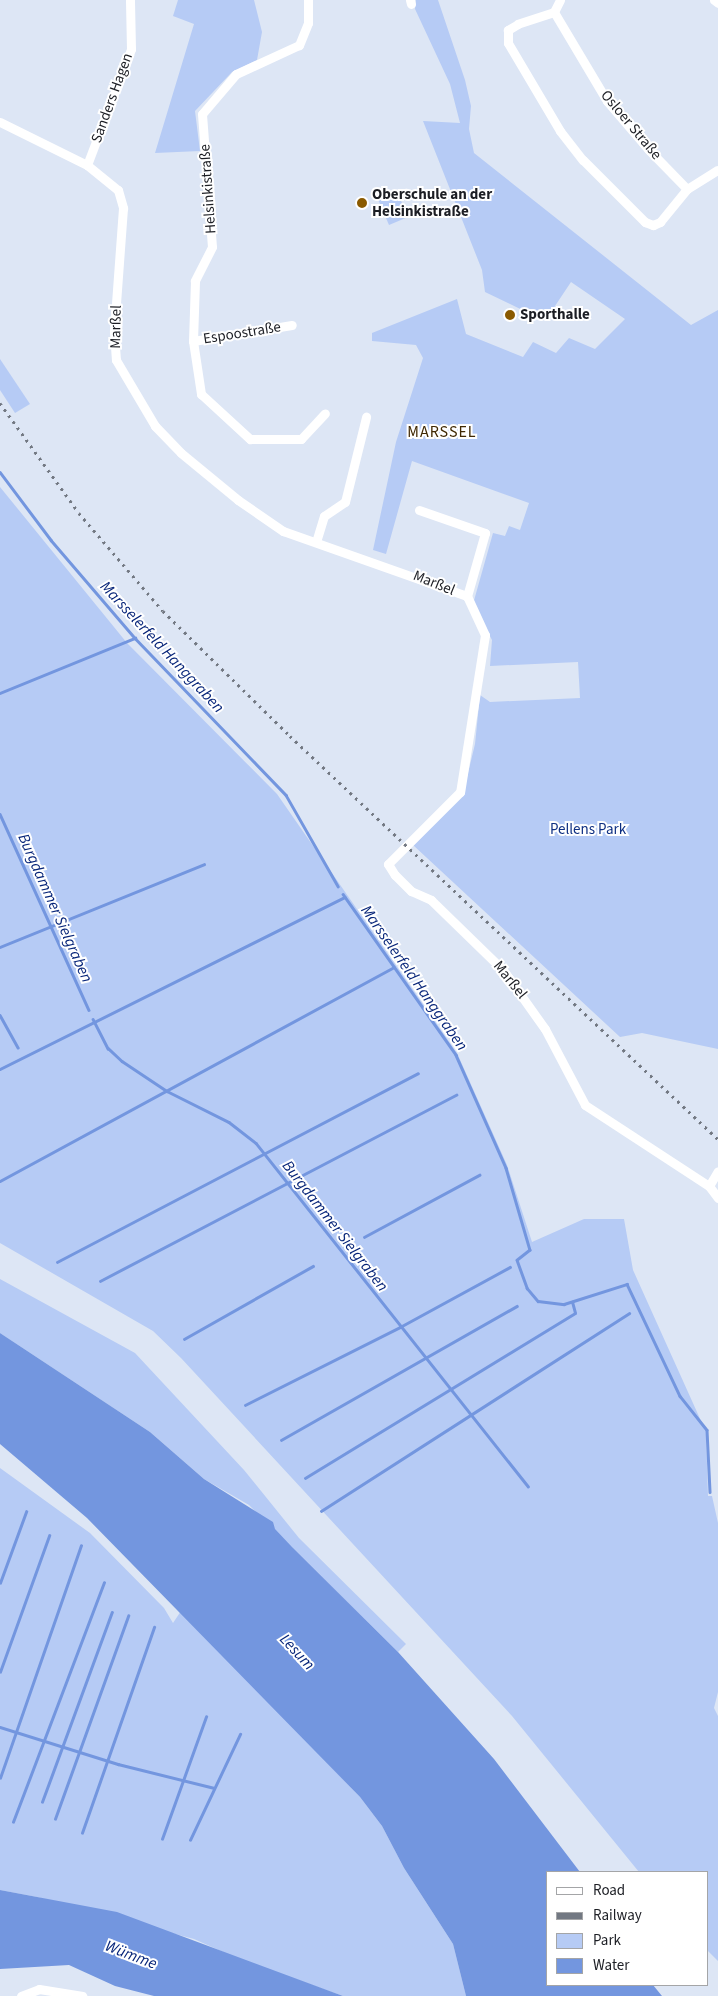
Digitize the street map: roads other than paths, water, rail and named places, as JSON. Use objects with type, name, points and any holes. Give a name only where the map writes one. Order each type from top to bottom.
[{"type":"street","name":"Sanders Hagen","points":[[86,165],[131,49],[130,0]]},
{"type":"street","name":"Helsinkistraße","points":[[308,0],[308,23],[299,45],[236,74],[202,114],[212,247],[195,281],[193,341],[201,394],[250,439],[301,439],[325,413]]},
{"type":"street","points":[[560,0],[554,12],[508,30],[508,44],[560,131],[583,160],[645,222],[653,225],[660,222],[687,189],[718,170]]},
{"type":"street","points":[[714,0],[718,3]]},
{"type":"street","name":"Osloer Straße","points":[[554,12],[607,101],[687,189]]},
{"type":"street","name":"Marßel","points":[[0,122],[86,165],[118,190],[123,208],[114,332],[116,360],[136,397],[155,426],[181,453],[238,500],[283,531],[467,596],[485,635],[460,792],[388,864],[394,875],[411,891],[430,900],[503,970],[545,1029],[585,1105],[709,1186]]},
{"type":"street","name":"Espoostraße","points":[[193,341],[292,325]]},
{"type":"street","points":[[316,542],[324,516],[345,502],[366,417]]},
{"type":"street","points":[[419,510],[485,533],[467,596]]},
{"type":"street","points":[[718,1171],[709,1186],[718,1198]]},
{"type":"street","points":[[21,1996],[39,1988],[82,1996]]},
{"type":"water","name":"Lesum","points":[[0,1333],[150,1432],[204,1479],[273,1522],[275,1529],[398,1652],[494,1759],[579,1871],[546,1871],[546,1986],[654,1986],[662,1996],[466,1996],[453,1944],[404,1868],[382,1826],[360,1797],[87,1518],[0,1444]]},
{"type":"water","name":"Wümme","points":[[0,1890],[117,1912],[343,1996],[154,1996],[115,1986],[69,1965],[0,1969]]},
{"type":"waterway","name":"Marsselerfeld Hanggraben","points":[[0,472],[51,540],[135,638],[286,795],[338,886]]},
{"type":"waterway","points":[[0,693],[135,638]]},
{"type":"waterway","name":"Burgdammer Sielgraben","points":[[0,814],[89,1010]]},
{"type":"waterway","points":[[0,947],[204,864]]},
{"type":"waterway","name":"Marsselerfeld Hanggraben","points":[[343,894],[456,1055],[506,1168],[530,1250],[517,1260],[527,1288],[538,1301],[564,1304],[627,1284],[680,1396],[707,1430],[710,1492]]},
{"type":"waterway","points":[[0,1069],[345,897]]},
{"type":"waterway","points":[[0,1181],[394,967]]},
{"type":"waterway","points":[[0,1015],[18,1047]]},
{"type":"waterway","name":"Burgdammer Sielgraben","points":[[93,1019],[108,1048],[122,1061],[167,1091],[229,1122],[256,1143],[528,1486]]},
{"type":"waterway","points":[[57,1262],[418,1073]]},
{"type":"waterway","points":[[100,1281],[456,1095]]},
{"type":"waterway","points":[[364,1237],[479,1175]]},
{"type":"waterway","points":[[184,1339],[313,1266]]},
{"type":"waterway","points":[[245,1405],[400,1327],[510,1267]]},
{"type":"waterway","points":[[305,1478],[575,1313],[572,1302]]},
{"type":"waterway","points":[[281,1440],[517,1306]]},
{"type":"waterway","points":[[321,1511],[629,1313]]},
{"type":"waterway","points":[[0,1583],[26,1512]]},
{"type":"waterway","points":[[0,1672],[49,1536]]},
{"type":"waterway","points":[[0,1778],[81,1546]]},
{"type":"waterway","points":[[13,1822],[104,1583]]},
{"type":"waterway","points":[[42,1802],[112,1612]]},
{"type":"waterway","points":[[55,1819],[128,1616]]},
{"type":"waterway","points":[[82,1833],[154,1627]]},
{"type":"waterway","points":[[162,1839],[206,1717]]},
{"type":"waterway","points":[[0,1727],[118,1764],[214,1788]]},
{"type":"waterway","points":[[190,1840],[240,1734]]},
{"type":"railway","points":[[0,403],[79,513],[163,611],[290,736],[718,1139]]},
{"type":"place","name":"Oberschule an der Helsinkistraße","points":[[362,203]]},
{"type":"place","name":"Sporthalle","points":[[510,315]]},
{"type":"district","name":"MARSSEL","points":[[442,432]]},
{"type":"park label","name":"Pellens Park","points":[[588,830]]}]
